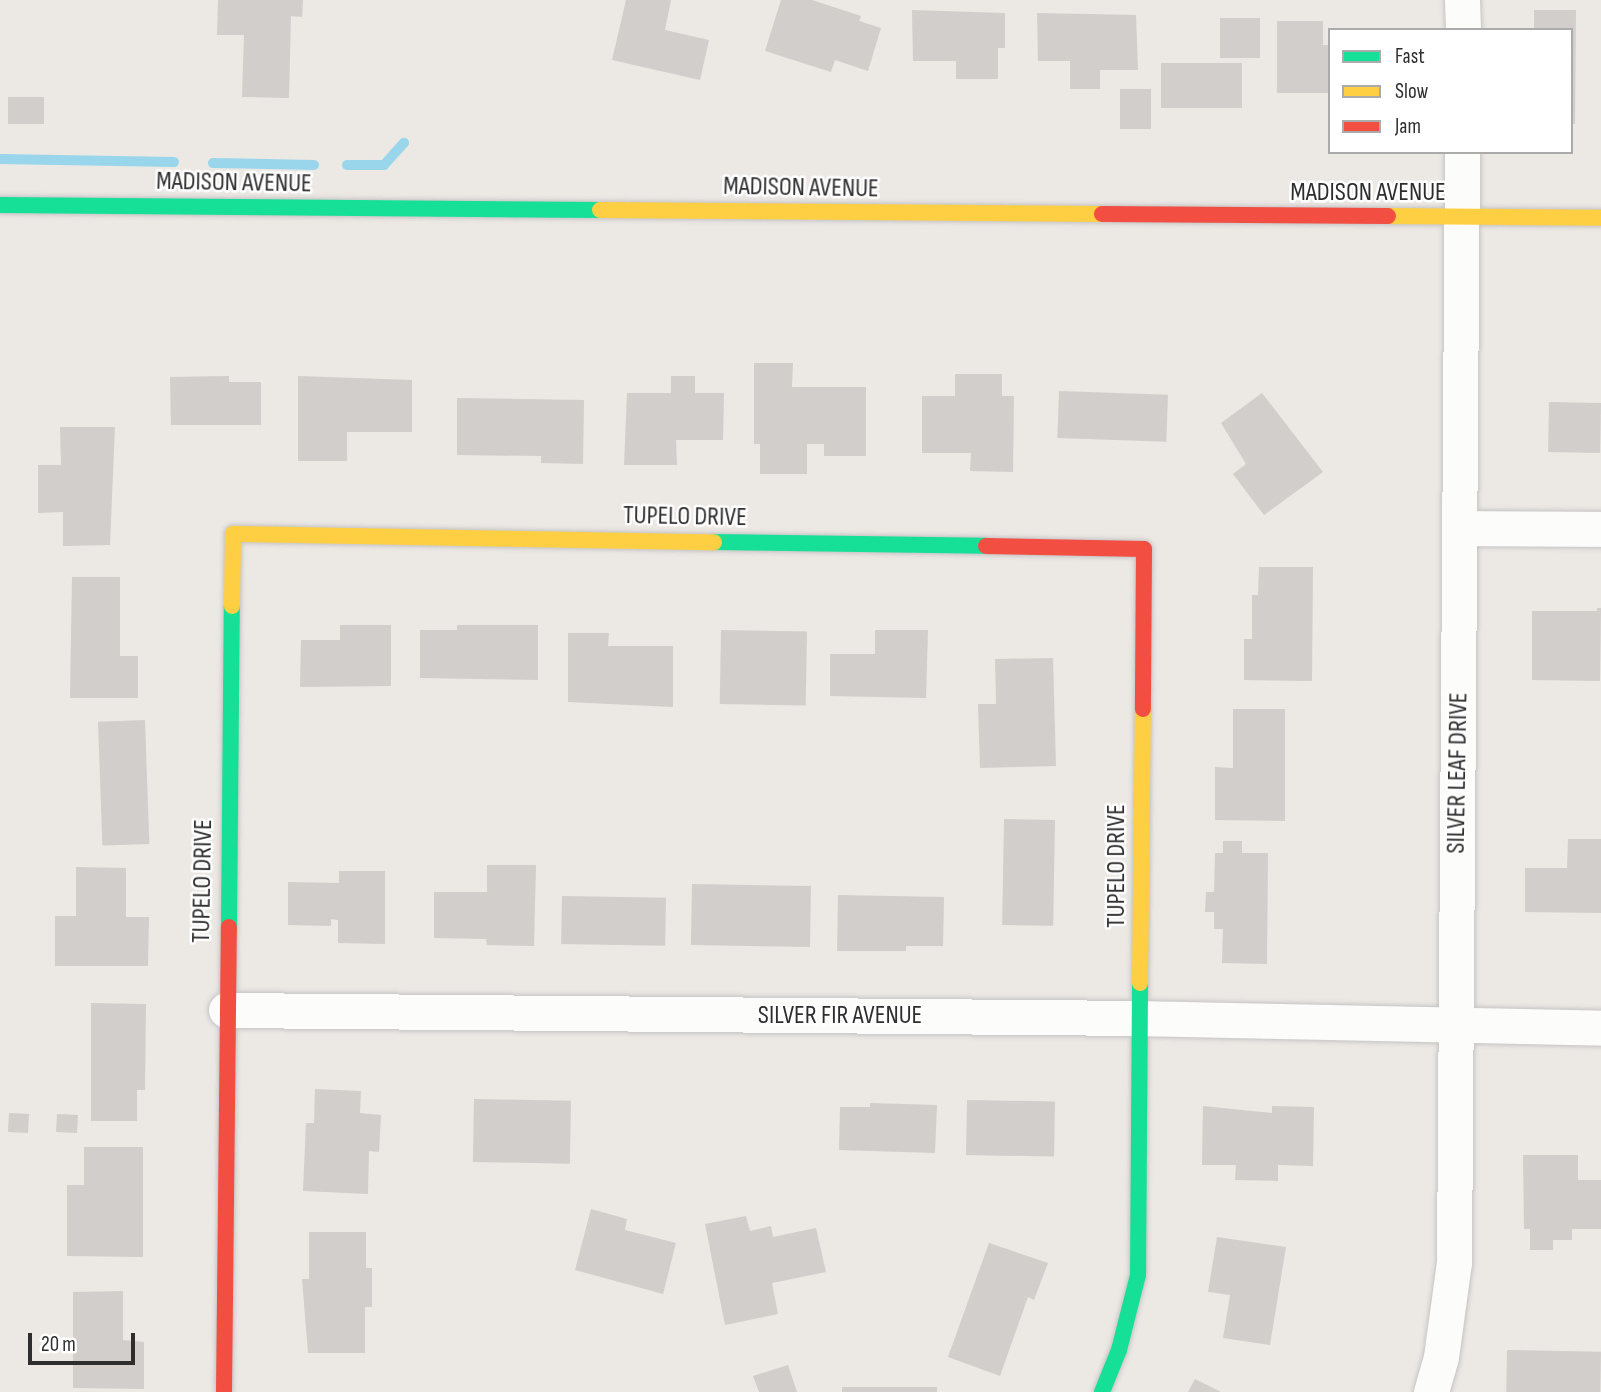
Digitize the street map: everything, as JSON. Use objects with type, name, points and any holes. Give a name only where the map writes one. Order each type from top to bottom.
[{"type":"street","points":[[1462,0],[1463,28]]},
{"type":"street","name":"SILVER LEAF DRIVE","points":[[1431,1392],[1441,1357],[1454,1262],[1453,1026],[1462,528],[1462,154]]},
{"type":"street","name":"MADISON AVENUE","points":[[0,205],[1601,218]]},
{"type":"street","points":[[1462,528],[1601,529]]},
{"type":"street","name":"TUPELO DRIVE","points":[[224,1392],[233,534],[1144,549],[1138,1275],[1119,1350],[1102,1392]]},
{"type":"street","name":"SILVER FIR AVENUE","points":[[226,1010],[1140,1018],[1601,1028]]},
{"type":"building","points":[[218,0],[303,0],[302,17],[291,16],[289,98],[242,97],[244,35],[217,35]]},
{"type":"building","points":[[626,0],[671,0],[665,30],[709,40],[700,80],[612,60]]},
{"type":"building","points":[[781,0],[812,0],[861,16],[859,21],[881,28],[868,71],[835,60],[831,72],[765,51]]},
{"type":"building","points":[[912,10],[1005,13],[1005,48],[998,48],[998,79],[956,79],[956,61],[913,61]]},
{"type":"building","points":[[1534,10],[1576,10],[1575,124],[1573,28],[1534,28]]},
{"type":"building","points":[[1037,13],[1136,15],[1138,70],[1100,70],[1100,89],[1070,89],[1070,61],[1038,61]]},
{"type":"building","points":[[1220,18],[1260,18],[1260,58],[1220,58]]},
{"type":"building","points":[[1277,21],[1323,21],[1323,45],[1328,45],[1328,93],[1277,93]]},
{"type":"building","points":[[1161,63],[1242,63],[1242,108],[1161,108]]},
{"type":"building","points":[[1120,89],[1151,89],[1151,129],[1120,129]]},
{"type":"building","points":[[8,97],[44,97],[44,124],[8,124]]},
{"type":"building","points":[[754,363],[793,363],[792,387],[866,387],[866,456],[824,456],[824,444],[807,444],[807,474],[760,474],[760,444],[754,444]]},
{"type":"building","points":[[955,374],[1002,374],[1002,396],[1014,396],[1013,472],[970,471],[971,453],[922,453],[922,396],[955,396]]},
{"type":"building","points":[[229,376],[229,382],[261,382],[261,425],[171,425],[170,377]]},
{"type":"building","points":[[298,376],[412,380],[412,432],[347,432],[347,461],[298,461]]},
{"type":"building","points":[[671,376],[695,376],[695,393],[724,393],[723,440],[676,440],[677,465],[624,465],[627,393],[671,393]]},
{"type":"building","points":[[1059,391],[1168,395],[1166,442],[1057,438]]},
{"type":"building","points":[[1262,393],[1323,472],[1264,515],[1233,474],[1246,464],[1221,423]]},
{"type":"building","points":[[457,398],[584,400],[583,464],[541,463],[541,456],[457,455]]},
{"type":"building","points":[[1549,402],[1601,403],[1600,453],[1548,452]]},
{"type":"building","points":[[60,427],[115,427],[110,545],[63,546],[63,512],[38,513],[38,465],[61,465]]},
{"type":"building","points":[[1259,567],[1313,567],[1312,681],[1244,680],[1244,639],[1252,639],[1252,595],[1258,595]]},
{"type":"building","points":[[72,577],[120,577],[120,656],[138,656],[138,698],[70,698]]},
{"type":"building","points":[[1597,608],[1601,608],[1600,681],[1532,680],[1532,611],[1597,611]]},
{"type":"building","points":[[340,625],[391,625],[391,686],[300,687],[301,640],[340,640]]},
{"type":"building","points":[[457,625],[538,625],[538,680],[420,678],[420,630],[457,630]]},
{"type":"building","points":[[721,630],[807,632],[806,705],[720,704]]},
{"type":"building","points":[[875,630],[928,630],[926,698],[830,696],[830,654],[875,654]]},
{"type":"building","points":[[568,633],[609,633],[608,646],[673,646],[673,707],[568,702]]},
{"type":"building","points":[[1053,658],[1056,766],[980,768],[978,704],[996,704],[995,659]]},
{"type":"building","points":[[1233,709],[1285,709],[1285,821],[1215,820],[1215,767],[1233,768]]},
{"type":"building","points":[[145,720],[149,844],[102,846],[98,722]]},
{"type":"building","points":[[1004,819],[1055,820],[1053,926],[1002,925]]},
{"type":"building","points":[[1568,839],[1601,839],[1601,913],[1525,912],[1525,868],[1567,868]]},
{"type":"building","points":[[1223,841],[1242,841],[1242,853],[1268,853],[1267,964],[1222,963],[1223,929],[1214,929],[1214,912],[1205,912],[1206,892],[1214,892],[1215,853],[1223,853]]},
{"type":"building","points":[[487,865],[536,865],[534,946],[487,945],[486,939],[434,938],[434,892],[487,892]]},
{"type":"building","points":[[76,867],[126,868],[126,917],[149,917],[148,966],[55,966],[55,916],[76,916]]},
{"type":"building","points":[[339,871],[385,871],[385,944],[338,943],[338,920],[331,919],[331,926],[288,925],[288,882],[339,883]]},
{"type":"building","points":[[692,884],[811,886],[810,947],[691,945]]},
{"type":"building","points":[[838,895],[944,897],[943,946],[906,946],[906,951],[837,951]]},
{"type":"building","points":[[562,896],[666,898],[665,946],[561,944]]},
{"type":"building","points":[[91,1003],[146,1004],[145,1090],[137,1090],[137,1121],[91,1121]]},
{"type":"building","points":[[315,1089],[361,1091],[360,1113],[381,1115],[379,1152],[369,1151],[368,1194],[303,1191],[306,1123],[314,1123]]},
{"type":"building","points":[[474,1099],[571,1101],[570,1164],[473,1162]]},
{"type":"building","points":[[967,1100],[1055,1102],[1054,1157],[966,1155]]},
{"type":"building","points":[[870,1103],[937,1105],[935,1153],[839,1150],[840,1107],[870,1107]]},
{"type":"building","points":[[1203,1106],[1272,1113],[1272,1106],[1314,1107],[1313,1166],[1278,1165],[1278,1181],[1235,1180],[1236,1165],[1202,1165]]},
{"type":"building","points":[[9,1113],[29,1114],[28,1133],[8,1132]]},
{"type":"building","points":[[57,1114],[78,1115],[77,1133],[56,1132]]},
{"type":"building","points":[[84,1147],[143,1147],[143,1257],[67,1256],[67,1185],[84,1185]]},
{"type":"building","points":[[1523,1155],[1578,1155],[1578,1180],[1601,1180],[1601,1229],[1572,1229],[1572,1240],[1553,1240],[1553,1250],[1530,1250],[1530,1229],[1524,1229]]},
{"type":"building","points":[[591,1209],[627,1219],[625,1230],[676,1243],[663,1294],[575,1270]]},
{"type":"building","points":[[746,1216],[750,1231],[771,1226],[773,1237],[816,1228],[826,1272],[772,1283],[778,1314],[725,1325],[705,1224]]},
{"type":"building","points":[[309,1232],[366,1232],[366,1268],[372,1268],[372,1307],[365,1307],[365,1353],[308,1353],[302,1279],[309,1279]]},
{"type":"building","points":[[1217,1237],[1286,1247],[1270,1345],[1223,1338],[1230,1295],[1208,1292]]},
{"type":"building","points":[[989,1243],[1048,1263],[1034,1300],[1028,1297],[1000,1376],[948,1357]]},
{"type":"building","points":[[123,1291],[123,1340],[144,1342],[144,1389],[73,1388],[73,1292]]},
{"type":"building","points":[[1507,1350],[1601,1352],[1600,1392],[1506,1392]]},
{"type":"building","points":[[788,1365],[797,1392],[759,1392],[753,1376]]},
{"type":"building","points":[[1195,1379],[1221,1392],[1188,1392]]},
{"type":"building","points":[[842,1387],[937,1387],[937,1392],[842,1392]]},
{"type":"waterway","points":[[347,165],[384,165],[404,143]]},
{"type":"waterway","points":[[0,159],[174,162]]},
{"type":"waterway","points":[[213,163],[314,165]]},
{"type":"traffic: fast","points":[[0,205],[600,210]]},
{"type":"traffic: fast","points":[[714,542],[986,546]]},
{"type":"traffic: fast","points":[[229,927],[232,606]]},
{"type":"traffic: fast","points":[[1102,1392],[1119,1350],[1138,1275],[1140,983]]},
{"type":"traffic: slow","points":[[600,210],[1102,214]]},
{"type":"traffic: slow","points":[[1388,216],[1601,218]]},
{"type":"traffic: slow","points":[[232,606],[233,534],[714,542]]},
{"type":"traffic: slow","points":[[1140,983],[1143,709]]},
{"type":"traffic: jam","points":[[1102,214],[1388,216]]},
{"type":"traffic: jam","points":[[986,546],[1144,549],[1143,709]]},
{"type":"traffic: jam","points":[[224,1392],[229,927]]}]
